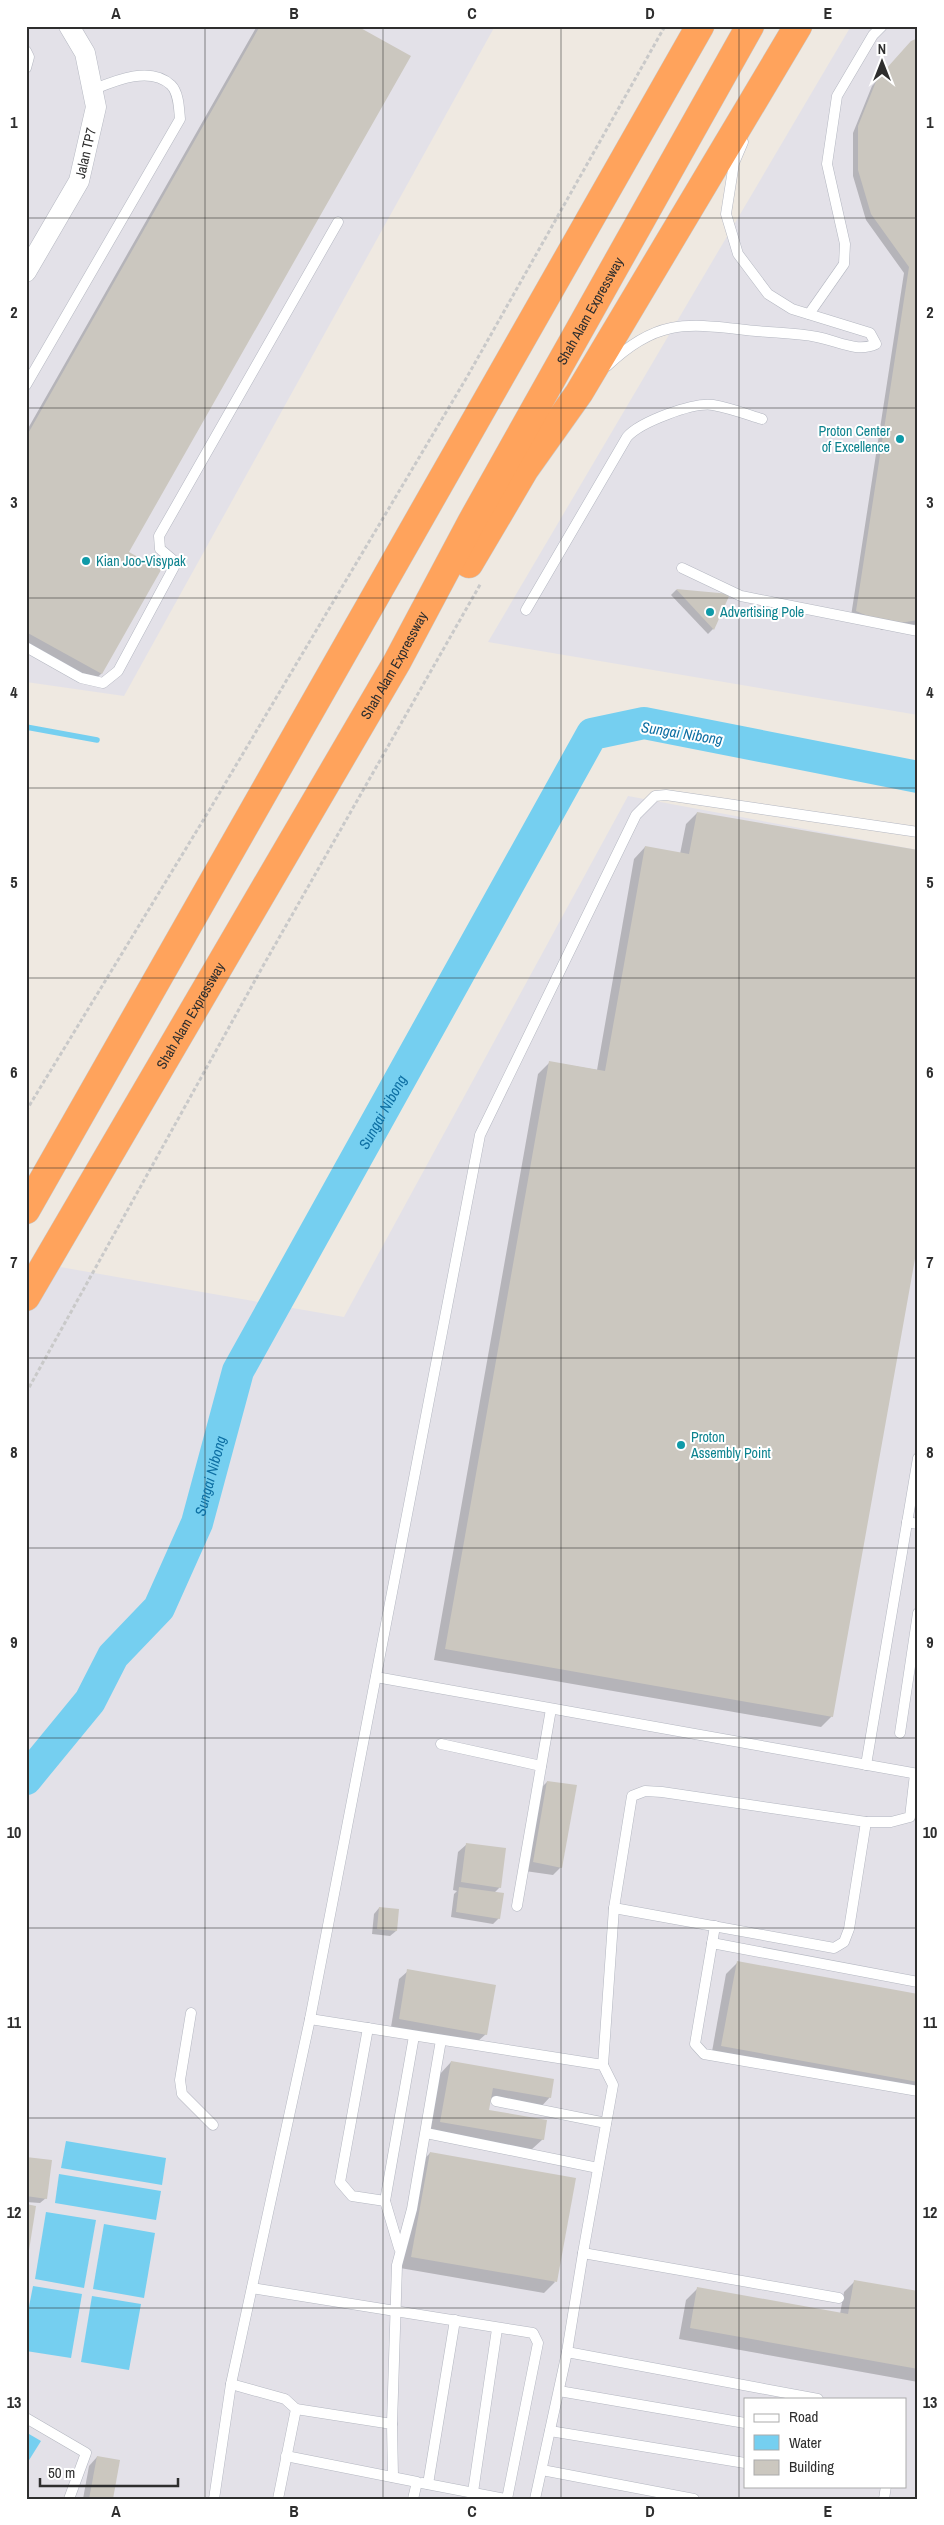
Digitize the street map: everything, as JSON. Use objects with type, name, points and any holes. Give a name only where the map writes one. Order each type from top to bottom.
[{"type":"highway","points":[[26,1210],[700,26]]},
{"type":"highway","name":"Shah Alam Expressway","points":[[26,1297],[397,662],[472,521],[750,26]]},
{"type":"highway","points":[[397,662],[459,581],[525,469],[579,393],[798,26]]},
{"type":"street","name":"Jalan TP7","points":[[27,268],[79,181],[96,107],[86,53],[69,26]]},
{"type":"lane","points":[[809,314],[844,264],[845,244],[827,164],[837,96],[873,35],[882,26]]},
{"type":"lane","points":[[579,393],[628,345],[658,330],[695,324],[799,335],[864,349],[876,344],[870,333],[792,309],[768,294],[738,254],[726,214],[734,163],[784,50]]},
{"type":"lane","points":[[26,51],[29,57],[26,68]]},
{"type":"lane","points":[[26,385],[180,119],[178,101],[171,86],[156,77],[139,76],[116,79],[92,90]]},
{"type":"lane","points":[[26,647],[81,678],[103,683],[118,671],[174,567],[173,560],[160,549],[159,536],[338,222]]},
{"type":"lane","points":[[526,610],[627,437],[634,429],[679,411],[711,405],[762,418]]},
{"type":"lane","points":[[682,568],[741,596],[918,631]]},
{"type":"lane","points":[[214,2499],[231,2384],[310,2019],[480,1136],[636,816],[655,796],[666,795],[918,832]]},
{"type":"lane","points":[[866,1765],[912,1523],[918,1458]]},
{"type":"lane","points":[[900,1732],[918,1613]]},
{"type":"lane","points":[[376,1678],[916,1774],[910,1817],[890,1822],[866,1822],[662,1792],[638,1792],[632,1796],[614,1908],[602,2065],[613,2085],[567,2352],[536,2499]]},
{"type":"lane","points":[[517,1906],[552,1709]]},
{"type":"lane","points":[[441,1744],[541,1766]]},
{"type":"lane","points":[[614,1908],[834,1948],[844,1942],[849,1929],[866,1822]]},
{"type":"lane","points":[[715,1926],[694,2044],[704,2054],[918,2090]]},
{"type":"lane","points":[[712,1943],[918,1982]]},
{"type":"lane","points":[[191,2013],[180,2080],[182,2094],[213,2125]]},
{"type":"lane","points":[[310,2019],[602,2065]]},
{"type":"lane","points":[[368,2028],[340,2182],[352,2196],[385,2201]]},
{"type":"lane","points":[[399,2249],[385,2201],[414,2036]]},
{"type":"lane","points":[[393,2477],[392,2424],[399,2249],[412,2208],[441,2040]]},
{"type":"lane","points":[[496,2102],[606,2123]]},
{"type":"lane","points":[[426,2133],[598,2168]]},
{"type":"lane","points":[[583,2253],[839,2298]]},
{"type":"lane","points":[[252,2288],[396,2313],[455,2320],[497,2329],[533,2333],[538,2343],[506,2499],[286,2456]]},
{"type":"lane","points":[[428,2484],[455,2320]]},
{"type":"lane","points":[[473,2492],[497,2329]]},
{"type":"lane","points":[[567,2352],[813,2398]]},
{"type":"lane","points":[[231,2384],[285,2399],[296,2409],[392,2424]]},
{"type":"lane","points":[[559,2391],[744,2423]]},
{"type":"lane","points":[[278,2499],[296,2409]]},
{"type":"lane","points":[[26,2418],[86,2453],[69,2499]]},
{"type":"lane","points":[[550,2431],[744,2464]]},
{"type":"lane","points":[[542,2470],[694,2499]]},
{"type":"lane","points":[[413,2499],[417,2482]]},
{"type":"path","points":[[26,1111],[210,809],[467,377],[665,26]]},
{"type":"path","points":[[26,1393],[263,966],[482,581]]},
{"type":"shaded area","points":[[26,26],[495,26],[124,696],[26,682]]},
{"type":"shaded area","points":[[851,26],[918,26],[918,715],[488,642]]},
{"type":"shaded area","points":[[628,796],[918,850],[918,2499],[26,2499],[26,1261],[344,1317]]},
{"type":"water","points":[[66,2141],[166,2158],[162,2185],[61,2168]]},
{"type":"water","points":[[59,2174],[161,2191],[156,2220],[55,2203]]},
{"type":"water","points":[[46,2212],[96,2220],[84,2288],[35,2279]]},
{"type":"water","points":[[104,2224],[155,2233],[144,2298],[93,2289]]},
{"type":"water","points":[[33,2286],[82,2294],[71,2358],[26,2351],[26,2322]]},
{"type":"water","points":[[92,2296],[141,2304],[129,2370],[81,2362]]},
{"type":"water","points":[[29,2434],[41,2441],[26,2465],[26,2439]]},
{"type":"building","points":[[260,26],[357,26],[411,56],[129,552],[161,570],[102,674],[26,632],[26,437]]},
{"type":"building","name":"Proton Center of Excellence","points":[[918,38],[918,620],[888,625],[856,611],[909,267],[871,214],[858,170],[858,126],[877,79],[911,41]]},
{"type":"building","name":"Advertising Pole","points":[[676,589],[730,594],[714,630]]},
{"type":"building","name":"Proton Assembly Point","points":[[697,812],[918,850],[918,1242],[833,1717],[445,1649],[549,1061],[605,1071],[645,846],[689,854]]},
{"type":"building","points":[[547,1781],[577,1785],[562,1868],[533,1862]]},
{"type":"building","points":[[466,1843],[506,1848],[501,1888],[461,1882]]},
{"type":"building","points":[[459,1887],[504,1893],[500,1919],[456,1912]]},
{"type":"building","points":[[379,1907],[399,1909],[397,1931],[377,1929]]},
{"type":"building","points":[[737,1961],[918,1994],[918,2082],[721,2046]]},
{"type":"building","points":[[407,1969],[496,1985],[487,2035],[399,2019]]},
{"type":"building","points":[[451,2061],[554,2079],[551,2098],[493,2088],[489,2110],[547,2120],[544,2140],[440,2122]]},
{"type":"building","points":[[430,2152],[576,2178],[557,2282],[411,2257]]},
{"type":"building","points":[[26,2157],[52,2160],[47,2199],[26,2196]]},
{"type":"building","points":[[26,2204],[36,2206],[27,2263],[26,2263]]},
{"type":"building","points":[[854,2280],[918,2291],[918,2369],[690,2328],[697,2287],[848,2314]]},
{"type":"building","points":[[97,2456],[120,2460],[113,2499],[89,2499]]},
{"type":"waterway","name":"Sungai Nibong","points":[[26,1779],[90,1701],[113,1656],[159,1608],[197,1523],[238,1371],[592,734],[644,723],[918,777]]},
{"type":"waterway","points":[[26,727],[97,740]]},
{"type":"place","name":"Proton Center of Excellence","points":[[900,439]]},
{"type":"place","name":"Kian Joo-Visypak","points":[[86,561]]},
{"type":"place","name":"Advertising Pole","points":[[710,612]]},
{"type":"place","name":"Proton Assembly Point","points":[[681,1445]]}]
